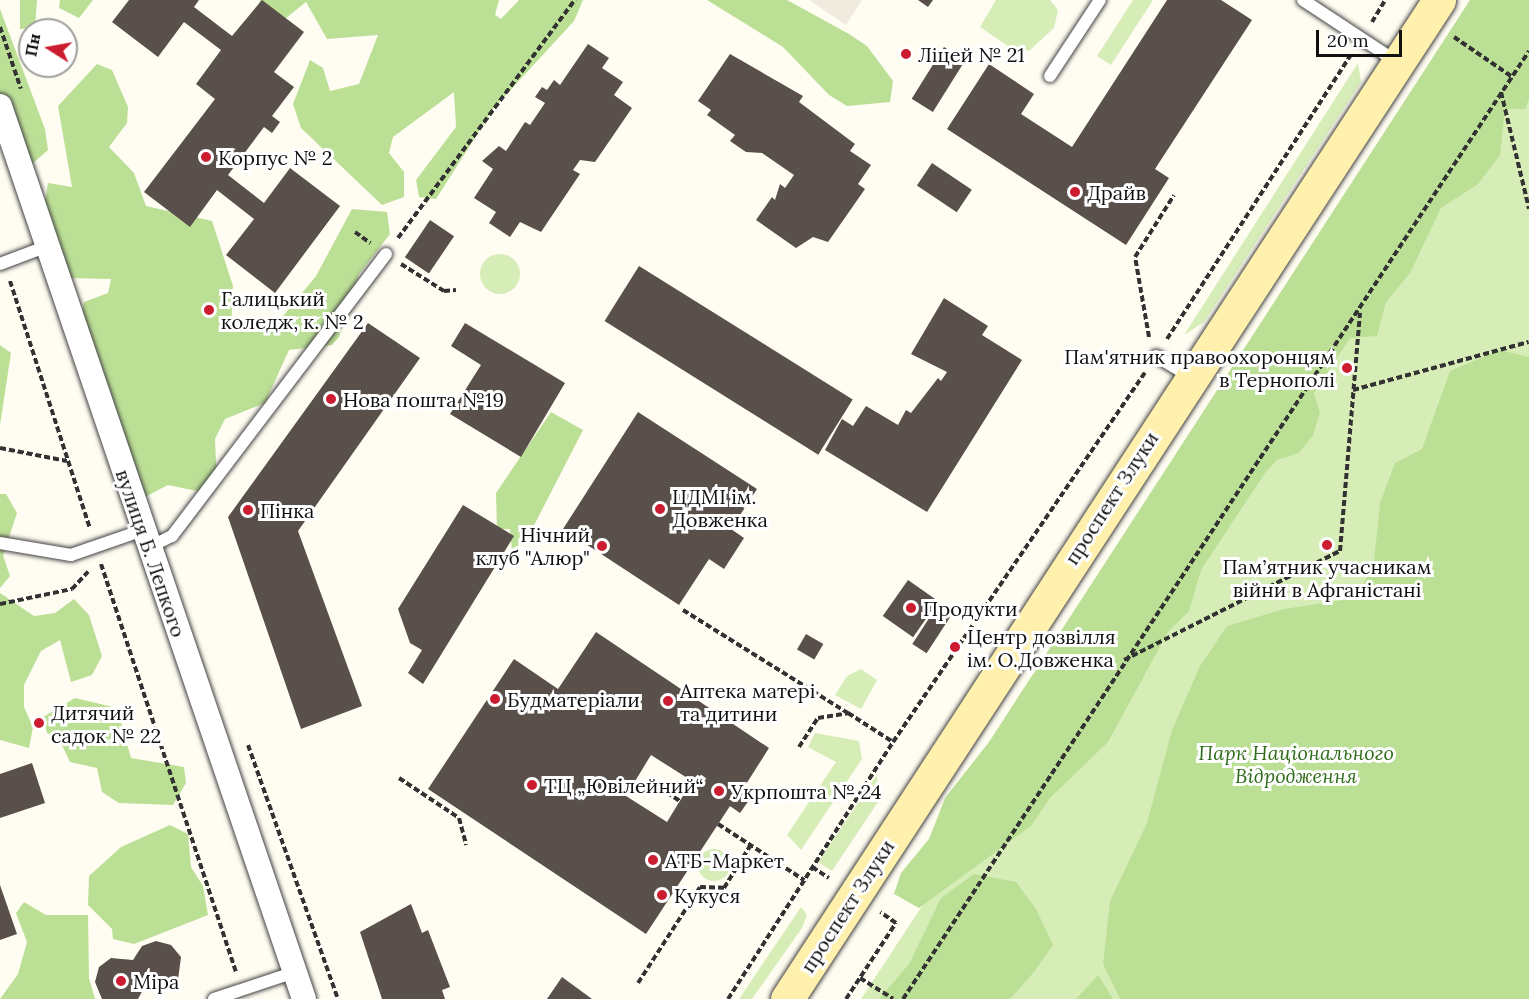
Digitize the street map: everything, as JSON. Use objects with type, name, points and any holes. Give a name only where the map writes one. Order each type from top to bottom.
[{"type":"main road","name":"проспект Злуки","points":[[787,999],[1439,0]]},
{"type":"street","name":"вулиця Б. Лепкого","points":[[0,106],[50,245],[146,539],[304,999]]},
{"type":"lane","points":[[1050,76],[1100,0]]},
{"type":"lane","points":[[1303,0],[1399,63]]},
{"type":"lane","points":[[2,263],[50,245]]},
{"type":"lane","points":[[0,543],[70,555],[98,553],[146,539],[172,536],[386,254]]},
{"type":"lane","points":[[1153,351],[1191,377]]},
{"type":"lane","points":[[214,999],[295,972]]},
{"type":"path","points":[[456,290],[444,291],[386,254],[575,0]]},
{"type":"path","points":[[728,999],[893,742],[1362,39],[1385,0]]},
{"type":"path","points":[[1454,37],[1511,76]]},
{"type":"path","points":[[903,999],[1123,660],[1360,310],[1500,92],[1529,51]]},
{"type":"path","points":[[1500,92],[1529,209]]},
{"type":"path","points":[[1153,351],[1135,257],[1174,195]]},
{"type":"path","points":[[2,263],[241,991]]},
{"type":"path","points":[[1123,660],[1340,551],[1360,310]]},
{"type":"path","points":[[1353,390],[1529,342]]},
{"type":"path","points":[[0,448],[68,461]]},
{"type":"path","points":[[0,604],[72,589],[98,553]]},
{"type":"path","points":[[683,610],[893,742]]},
{"type":"path","points":[[799,747],[818,718],[848,713]]},
{"type":"path","points":[[258,773],[338,999]]},
{"type":"path","points":[[399,778],[459,818],[466,845]]},
{"type":"path","points":[[659,787],[680,801]]},
{"type":"path","points":[[718,824],[804,880]]},
{"type":"path","points":[[638,982],[700,887],[724,888],[750,846]]},
{"type":"path","points":[[812,867],[831,879]]},
{"type":"path","points":[[846,999],[896,923],[880,912]]},
{"type":"path","points":[[860,978],[893,999]]},
{"type":"green space","points":[[20,0],[37,0],[36,18],[20,18]]},
{"type":"green space","points":[[60,0],[93,0],[79,18],[59,8]]},
{"type":"green space","points":[[260,0],[499,0],[495,15],[501,19],[519,0],[583,0],[574,21],[494,108],[436,199],[419,197],[416,180],[456,127],[454,92],[393,137],[389,153],[404,172],[404,197],[382,205],[301,128],[293,104],[310,60],[323,68],[330,91],[359,84],[378,35],[327,39],[306,2],[281,22],[256,14]]},
{"type":"green space","points":[[707,0],[787,0],[849,34],[867,46],[893,81],[890,102],[847,106],[829,95],[783,47]]},
{"type":"green space","points":[[996,0],[1050,0],[1058,10],[1054,28],[1029,51],[1008,46],[980,27]]},
{"type":"green space","points":[[1133,0],[1153,0],[1111,65],[1097,56]]},
{"type":"green space","points":[[1470,0],[1529,0],[1529,99],[1525,109],[1505,109],[1500,155],[1478,184],[1441,208],[1410,273],[1386,302],[1377,336],[1350,338],[1314,393],[1320,413],[1313,435],[1299,453],[1277,460],[1265,473],[1201,570],[1189,611],[1168,632],[1108,742],[1050,798],[1031,826],[919,908],[894,894],[901,873],[929,839],[945,798],[989,742]]},
{"type":"green space","name":"Парк Національного Відродження","points":[[1516,0],[1529,0],[1529,999],[861,999]]},
{"type":"green space","points":[[0,9],[18,57],[18,78],[26,78],[45,129],[48,150],[32,164],[0,104]]},
{"type":"green space","points":[[1358,63],[1361,82],[1204,322],[1184,335]]},
{"type":"green space","points":[[97,64],[112,70],[128,107],[127,123],[109,147],[134,173],[146,206],[212,221],[233,286],[231,332],[265,331],[284,315],[316,276],[352,209],[387,212],[390,234],[359,274],[339,337],[332,345],[289,350],[265,403],[225,419],[215,439],[217,486],[197,491],[168,485],[141,499],[80,327],[84,302],[108,293],[111,279],[65,278],[51,217],[43,215],[48,183],[72,187],[58,106]]},
{"type":"green space","points":[[500,254],[508,255],[514,260],[519,266],[519,282],[514,288],[508,293],[500,294],[492,293],[486,288],[481,282],[480,274],[481,266],[486,260],[492,255]]},
{"type":"green space","points":[[0,345],[11,353],[0,425]]},
{"type":"green space","points":[[1500,350],[1529,357],[1529,999],[1120,999],[1103,964],[1110,901],[1147,823],[1172,730],[1200,666],[1227,626],[1284,609],[1357,598],[1374,561],[1380,503],[1395,463],[1422,449],[1450,371]]},
{"type":"green space","points":[[551,412],[583,430],[528,537],[512,551],[510,529],[497,529],[496,493]]},
{"type":"green space","points":[[0,494],[6,494],[17,513],[3,555],[10,576],[0,588]]},
{"type":"green space","points":[[0,593],[34,616],[55,613],[74,599],[89,615],[102,656],[92,675],[71,682],[60,640],[41,651],[24,685],[24,707],[33,727],[29,748],[0,740]]},
{"type":"green space","points":[[861,669],[877,680],[861,709],[835,695],[847,676]]},
{"type":"green space","points":[[75,698],[117,708],[131,758],[184,767],[186,783],[173,805],[119,803],[102,792],[97,768],[70,762],[59,739],[47,733],[43,717]]},
{"type":"green space","points":[[815,733],[859,741],[862,759],[801,850],[787,835],[836,762],[808,747]]},
{"type":"green space","points":[[877,775],[878,802],[832,871],[818,862]]},
{"type":"green space","points":[[170,825],[188,834],[191,867],[203,886],[208,915],[134,944],[113,939],[112,929],[88,905],[89,876],[121,847]]},
{"type":"green space","points":[[714,849],[725,854],[730,865],[725,876],[714,881],[703,876],[698,865],[703,854]]},
{"type":"green space","points":[[974,874],[1016,882],[1036,909],[1053,945],[1034,972],[1010,999],[879,999],[909,964],[941,898]]},
{"type":"green space","points":[[24,902],[46,915],[88,915],[89,978],[95,999],[0,999],[18,974],[27,942],[16,913]]},
{"type":"green space","points":[[801,907],[807,915],[802,928],[752,999],[739,999]]},
{"type":"green space","points":[[1098,975],[1113,999],[1076,999]]},
{"type":"shaded area","points":[[809,0],[862,0],[846,25]]},
{"type":"building","name":"Корпус № 2","points":[[129,0],[199,0],[194,7],[232,36],[262,0],[304,32],[274,72],[294,87],[272,116],[280,122],[272,133],[264,127],[228,175],[264,203],[290,168],[340,206],[275,293],[226,255],[254,219],[217,190],[190,227],[144,192],[215,99],[196,84],[221,50],[184,22],[158,57],[112,22]]},
{"type":"building","points":[[918,0],[933,0],[928,7]]},
{"type":"building","points":[[1167,0],[1221,0],[1252,20],[1155,169],[1169,178],[1126,245],[947,129],[989,64],[1034,94],[1021,114],[1072,147]]},
{"type":"building","points":[[588,44],[609,58],[602,68],[623,82],[614,95],[632,108],[595,162],[580,160],[573,170],[580,174],[541,232],[520,222],[510,237],[489,223],[496,212],[474,198],[493,169],[482,161],[499,146],[506,151],[525,122],[530,125],[545,103],[535,97],[542,87],[547,90],[554,80],[560,85]]},
{"type":"building","points":[[944,47],[965,60],[933,112],[912,99]]},
{"type":"building","points":[[730,54],[803,96],[799,102],[855,144],[850,151],[871,165],[858,184],[865,189],[828,242],[813,237],[796,248],[756,220],[772,197],[775,200],[780,184],[785,188],[794,175],[762,153],[746,152],[730,141],[735,135],[707,115],[711,110],[698,101]]},
{"type":"building","points":[[932,163],[972,190],[957,212],[917,185]]},
{"type":"building","points":[[430,220],[454,236],[429,274],[405,257]]},
{"type":"building","points":[[639,266],[853,400],[818,455],[605,321]]},
{"type":"building","points":[[944,298],[988,326],[982,335],[1022,360],[927,512],[825,450],[842,419],[853,426],[866,406],[898,425],[906,410],[911,413],[938,378],[941,381],[947,372],[911,354]]},
{"type":"building","points":[[368,323],[420,358],[298,531],[362,706],[301,729],[228,517]]},
{"type":"building","points":[[465,323],[565,383],[521,457],[450,414],[481,365],[451,346]]},
{"type":"building","name":"ЦДМІ ім. Довженка","points":[[638,412],[757,489],[731,529],[744,538],[724,569],[709,559],[679,605],[563,529]]},
{"type":"building","points":[[463,505],[514,536],[423,684],[408,673],[422,650],[410,643],[398,609]]},
{"type":"building","name":"Продукти","points":[[908,580],[938,601],[913,637],[883,616]]},
{"type":"building","points":[[939,603],[953,612],[927,653],[912,644]]},
{"type":"building","name":"ТЦ „Ювілейний“","points":[[596,632],[769,748],[743,789],[752,796],[740,813],[730,806],[646,934],[428,789],[514,659],[558,689]],"holes":[[[651,755],[692,781],[667,822],[626,796]]]},
{"type":"building","points":[[806,634],[823,644],[814,660],[797,650]]},
{"type":"building","points":[[32,763],[45,803],[0,818],[0,774]]},
{"type":"building","points":[[0,885],[17,934],[0,940]]},
{"type":"building","points":[[411,904],[422,933],[428,930],[450,987],[442,990],[445,999],[382,999],[360,932]]},
{"type":"building","points":[[156,941],[171,945],[181,957],[178,980],[158,991],[144,988],[138,999],[102,999],[95,982],[99,967],[111,958],[133,960],[142,946]]},
{"type":"building","points":[[562,977],[592,999],[547,999]]},
{"type":"place","name":"Ліцей № 21","points":[[906,54]]},
{"type":"place","name":"Корпус № 2","points":[[206,157]]},
{"type":"place","name":"Драйв","points":[[1075,192]]},
{"type":"place","name":"Галицький коледж, к. № 2","points":[[209,310]]},
{"type":"place","name":"Пам'ятник правоохоронцям в Тернополі","points":[[1347,368]]},
{"type":"place","name":"Нова пошта №19","points":[[331,399]]},
{"type":"place","name":"ЦДМІ ім. Довженка","points":[[660,509]]},
{"type":"place","name":"Пінка","points":[[248,510]]},
{"type":"place","name":"Пам’ятник учасникам війни в Афганістані","points":[[1327,545]]},
{"type":"place","name":"Нічний клуб \"Алюр\"","points":[[602,546]]},
{"type":"place","name":"Продукти","points":[[911,608]]},
{"type":"place","name":"Центр дозвілля ім. О.Довженка","points":[[955,647]]},
{"type":"place","name":"Будматеріали","points":[[495,699]]},
{"type":"place","name":"Аптека матері та дитини","points":[[668,701]]},
{"type":"place","name":"Дитячий садок № 22","points":[[39,723]]},
{"type":"place","name":"ТЦ „Ювілейний“","points":[[532,785]]},
{"type":"place","name":"Укрпошта № 24","points":[[719,791]]},
{"type":"place","name":"АТБ-Маркет","points":[[653,860]]},
{"type":"place","name":"Кукуся","points":[[662,895]]},
{"type":"place","name":"Міра","points":[[121,981]]}]
